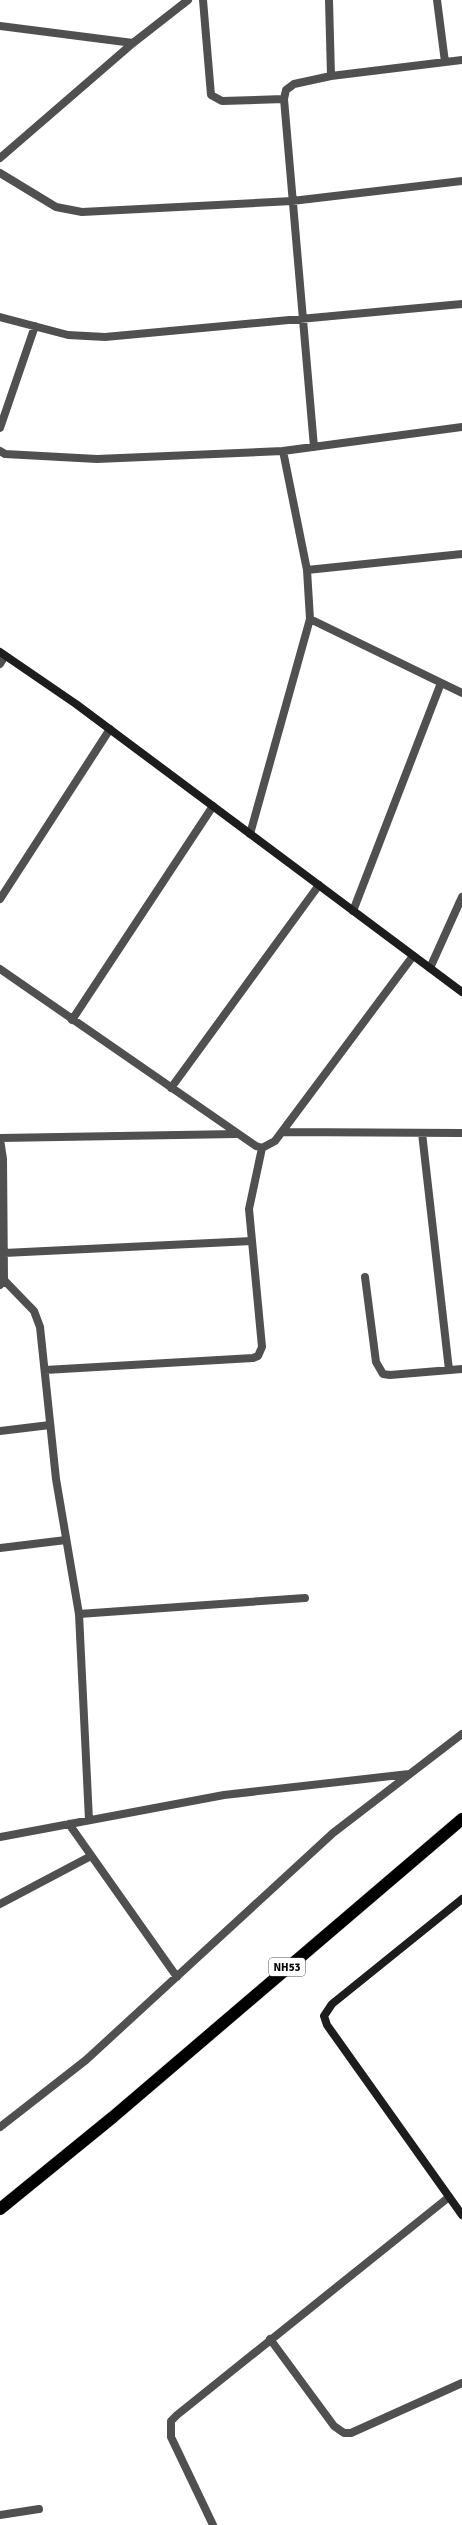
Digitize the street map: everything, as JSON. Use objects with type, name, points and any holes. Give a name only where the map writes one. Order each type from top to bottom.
[{"type":"highway","name":"NH53","points":[[0,2209],[113,2117],[462,1819]]},
{"type":"main road","points":[[3,654],[110,729],[462,992]]},
{"type":"main road","points":[[462,1899],[332,2004],[324,2016],[327,2025],[462,2215]]},
{"type":"street","points":[[0,158],[133,43],[188,0]]},
{"type":"street","points":[[203,0],[212,96],[222,101],[284,99]]},
{"type":"street","points":[[329,0],[331,76]]},
{"type":"street","points":[[437,0],[445,62]]},
{"type":"street","points":[[0,26],[133,43]]},
{"type":"street","points":[[314,447],[284,99],[286,90],[294,84],[331,76],[462,60]]},
{"type":"street","points":[[0,173],[56,207],[82,212],[292,201],[462,181]]},
{"type":"street","points":[[0,317],[68,335],[105,337],[303,320],[462,304]]},
{"type":"street","points":[[0,428],[35,326]]},
{"type":"street","points":[[0,451],[5,454],[97,459],[283,451],[462,427]]},
{"type":"street","points":[[250,834],[310,619],[307,570],[283,451]]},
{"type":"street","points":[[307,570],[462,554]]},
{"type":"street","points":[[310,619],[462,693]]},
{"type":"street","points":[[0,664],[3,654]]},
{"type":"street","points":[[353,911],[441,683]]},
{"type":"street","points":[[0,899],[110,729]]},
{"type":"street","points":[[72,1020],[212,806]]},
{"type":"street","points":[[171,1088],[319,885]]},
{"type":"street","points":[[430,968],[462,897]]},
{"type":"street","points":[[45,1370],[253,1358],[258,1356],[262,1347],[249,1209],[262,1148],[275,1141],[413,956]]},
{"type":"street","points":[[0,969],[238,1134],[262,1148]]},
{"type":"street","points":[[282,1132],[462,1134]]},
{"type":"street","points":[[422,1133],[448,1370]]},
{"type":"street","points":[[89,1820],[79,1614],[57,1489],[40,1327],[37,1315],[2,1282],[4,1253],[3,1159],[0,1138],[238,1134]]},
{"type":"street","points":[[4,1253],[252,1241]]},
{"type":"street","points":[[365,1277],[376,1362],[383,1374],[462,1369]]},
{"type":"street","points":[[0,1431],[50,1425]]},
{"type":"street","points":[[0,1548],[66,1540]]},
{"type":"street","points":[[79,1614],[305,1598]]},
{"type":"street","points":[[0,2127],[86,2060],[333,1833],[462,1734]]},
{"type":"street","points":[[0,1837],[224,1795],[409,1774]]},
{"type":"street","points":[[68,1824],[177,1977]]},
{"type":"street","points":[[0,1904],[90,1856]]},
{"type":"street","points":[[213,2525],[171,2437],[171,2421],[270,2339],[449,2197]]},
{"type":"street","points":[[270,2339],[334,2426],[344,2433],[351,2433],[462,2383]]},
{"type":"street","points":[[0,2515],[39,2509]]}]
